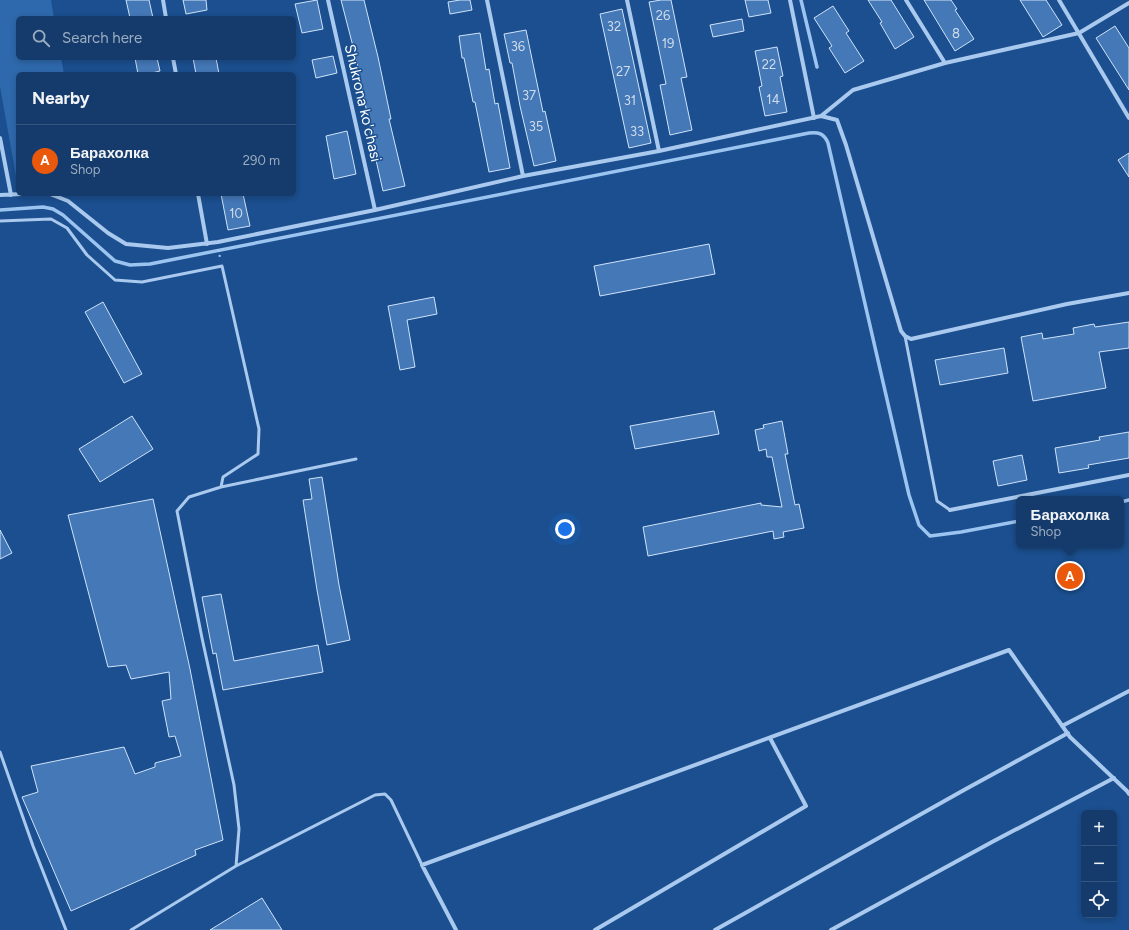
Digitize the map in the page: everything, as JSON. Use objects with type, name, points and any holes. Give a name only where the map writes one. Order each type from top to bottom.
[{"type":"street","points":[[163,0],[166,16]]},
{"type":"street","name":"Shukrona ko'chasi","points":[[328,0],[375,210]]},
{"type":"street","points":[[487,0],[523,176]]},
{"type":"street","points":[[627,0],[659,151]]},
{"type":"street","points":[[790,0],[814,118]]},
{"type":"street","points":[[906,0],[945,63]]},
{"type":"street","points":[[1059,0],[1129,118]]},
{"type":"street","points":[[55,196],[68,201],[108,233],[126,244],[168,248],[207,244],[375,210],[523,176],[659,151],[814,118],[821,116],[852,90],[945,63],[1079,33],[1129,3]]},
{"type":"street","points":[[173,60],[176,72]]},
{"type":"street","points":[[821,116],[838,120],[901,331],[905,336],[911,339],[1067,304],[1129,293]]},
{"type":"street","points":[[0,138],[11,195]]},
{"type":"street","points":[[0,195],[16,195]]},
{"type":"street","points":[[198,196],[207,244]]},
{"type":"street","points":[[1022,496],[1129,475]]},
{"type":"street","points":[[950,510],[1016,497]]},
{"type":"street","points":[[456,930],[422,865],[1009,650],[1068,734],[1129,794]]},
{"type":"street","points":[[1062,726],[1129,691]]},
{"type":"street","points":[[715,930],[964,790],[1068,734]]},
{"type":"street","points":[[595,930],[806,806],[770,738]]},
{"type":"street","points":[[830,930],[1114,778]]},
{"type":"lane","points":[[0,221],[51,219],[67,228],[86,255],[115,280],[142,282],[222,266],[259,429],[258,454],[223,477],[221,487]]},
{"type":"lane","points":[[905,336],[937,501],[950,510]]},
{"type":"lane","points":[[236,866],[239,829],[234,785],[202,638],[177,511],[189,498],[221,487],[356,459]]},
{"type":"lane","points":[[0,752],[33,846],[66,930]]},
{"type":"lane","points":[[131,930],[236,866],[374,795],[385,794],[391,800],[422,865]]},
{"type":"path","points":[[218,242],[222,266]]},
{"type":"shaded area","points":[[0,0],[51,0],[54,16],[16,16],[16,60],[61,60],[64,72],[16,72],[16,176],[0,87]]},
{"type":"building","points":[[126,0],[149,0],[153,16],[130,16]]},
{"type":"building","points":[[183,0],[206,0],[207,10],[186,14]]},
{"type":"building","points":[[317,0],[323,29],[302,33],[295,4]]},
{"type":"building","points":[[341,0],[364,0],[378,57],[391,119],[389,119],[405,186],[383,191],[369,129],[356,58]]},
{"type":"building","points":[[470,0],[472,10],[450,14],[448,2]]},
{"type":"building","points":[[671,0],[687,77],[681,78],[692,130],[670,135],[660,85],[666,84],[649,2]]},
{"type":"building","points":[[745,0],[768,0],[771,13],[749,17]]},
{"type":"building","points":[[868,0],[891,0],[914,37],[895,49],[880,23],[882,22]]},
{"type":"building","points":[[924,0],[951,0],[957,9],[955,10],[974,39],[955,51]]},
{"type":"building","points":[[1020,0],[1046,0],[1062,25],[1043,37]]},
{"type":"building","points":[[833,6],[849,31],[846,33],[864,61],[845,73],[829,48],[832,46],[814,18]]},
{"type":"building","points":[[622,9],[651,143],[629,148],[600,14]]},
{"type":"building","points":[[742,19],[744,31],[713,37],[710,25]]},
{"type":"building","points":[[1115,26],[1129,48],[1129,90],[1096,38]]},
{"type":"building","points":[[526,30],[543,112],[545,111],[556,161],[534,166],[512,63],[510,63],[504,34]]},
{"type":"building","points":[[480,33],[486,70],[489,69],[495,104],[498,103],[510,168],[489,172],[475,102],[473,102],[464,58],[462,58],[459,36]]},
{"type":"building","points":[[777,47],[783,76],[780,77],[787,112],[765,116],[759,87],[762,86],[755,51]]},
{"type":"building","points":[[333,56],[337,73],[316,78],[312,60]]},
{"type":"building","points":[[135,60],[157,60],[160,71],[138,72]]},
{"type":"building","points":[[193,60],[216,60],[219,72],[196,72]]},
{"type":"building","points":[[347,131],[356,174],[334,179],[326,136]]},
{"type":"building","points":[[1129,153],[1129,177],[1118,160]]},
{"type":"building","points":[[221,196],[243,196],[250,226],[228,230]]},
{"type":"building","points":[[709,244],[715,274],[600,296],[594,266]]},
{"type":"building","points":[[434,297],[437,314],[407,320],[415,367],[400,370],[388,306]]},
{"type":"building","points":[[103,302],[142,374],[124,383],[85,312]]},
{"type":"building","points":[[1129,322],[1129,348],[1099,352],[1106,388],[1033,401],[1021,337],[1042,333],[1043,339],[1074,334],[1073,328],[1094,324],[1095,327]]},
{"type":"building","points":[[1004,348],[1008,373],[940,385],[935,360]]},
{"type":"building","points":[[714,411],[719,434],[635,449],[630,426]]},
{"type":"building","points":[[132,416],[153,449],[100,482],[79,449]]},
{"type":"building","points":[[782,421],[788,454],[785,454],[795,505],[799,504],[804,528],[783,532],[784,537],[774,539],[773,531],[648,556],[643,527],[761,503],[761,505],[782,507],[772,457],[767,457],[766,449],[759,451],[755,430],[764,428],[763,425]]},
{"type":"building","points":[[1129,432],[1129,458],[1088,465],[1089,468],[1059,473],[1055,448],[1100,440],[1099,437]]},
{"type":"building","points":[[1022,455],[1027,480],[998,486],[993,461]]},
{"type":"building","points":[[322,477],[339,585],[350,640],[327,645],[303,500],[312,499],[309,479]]},
{"type":"building","points":[[153,499],[190,669],[223,840],[195,850],[196,855],[71,911],[22,797],[38,792],[31,766],[124,747],[135,774],[155,767],[155,763],[181,756],[175,736],[169,737],[162,701],[171,699],[169,672],[131,679],[126,665],[108,667],[68,515]]},
{"type":"building","points":[[0,530],[12,553],[0,559]]},
{"type":"building","points":[[221,594],[234,661],[318,645],[323,672],[223,690],[216,653],[213,654],[202,597]]},
{"type":"building","points":[[262,898],[282,930],[210,930]]},
{"type":"waterway","points":[[801,0],[817,67]]},
{"type":"waterway","points":[[0,210],[43,207],[53,209],[63,215],[115,261],[130,265],[150,264],[809,133],[818,133],[823,135],[828,143],[909,495],[919,525],[930,536],[1016,522]]},
{"type":"waterway","points":[[1124,501],[1129,500]]},
{"type":"place","name":"Барахолка","points":[[1070,576]]}]
